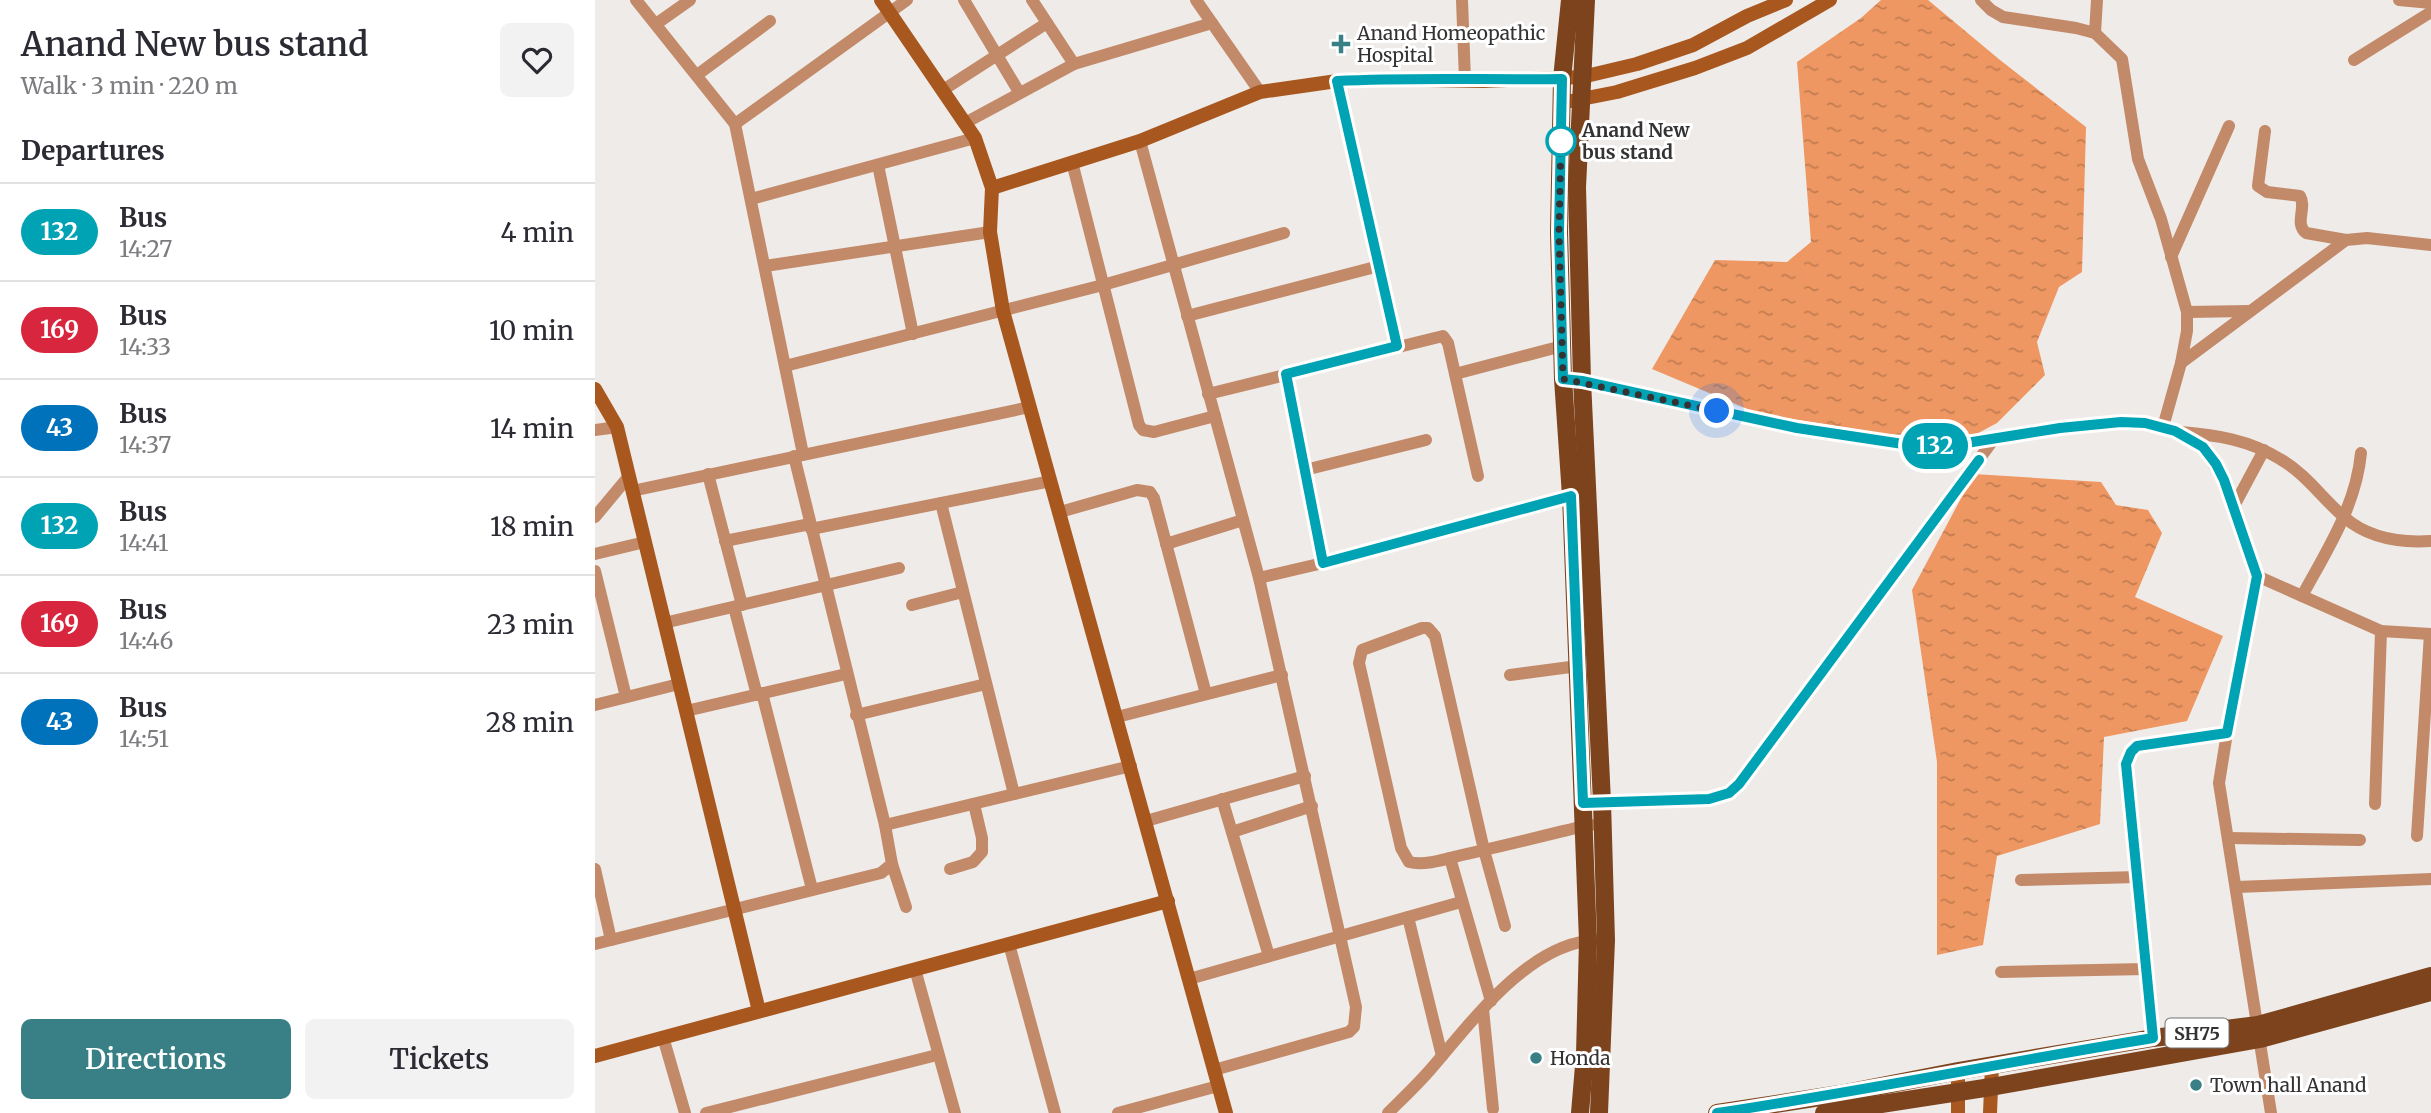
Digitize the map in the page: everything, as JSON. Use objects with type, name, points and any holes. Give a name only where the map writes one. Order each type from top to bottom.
[{"type":"main road","points":[[1570,0],[1562,79],[1559,232],[1563,379],[1578,666],[1593,803],[1602,823],[1597,940],[1599,1113]]},
{"type":"main road","points":[[1580,1113],[1597,940],[1584,826],[1593,803],[1577,187],[1586,0]]},
{"type":"main road","name":"SH75","points":[[1824,1113],[1991,1087],[2259,1032],[2431,992]]},
{"type":"main road","name":"SH75","points":[[1717,1113],[1840,1094],[2153,1038],[2259,1032]]},
{"type":"street","points":[[636,0],[735,124],[785,366],[811,526],[885,825],[892,864],[906,907]]},
{"type":"street","points":[[656,24],[690,0]]},
{"type":"street","points":[[735,124],[885,6],[907,0]]},
{"type":"street","points":[[964,0],[1019,92]]},
{"type":"street","points":[[1032,0],[1074,64]]},
{"type":"street","points":[[1196,0],[1260,92]]},
{"type":"street","points":[[1462,0],[1465,80]]},
{"type":"street","points":[[992,188],[1140,141],[1260,92],[1337,81],[1582,77],[1637,64],[1693,45],[1747,16],[1786,0]]},
{"type":"street","points":[[1561,103],[1616,92],[1695,68],[1748,48],[1830,0]]},
{"type":"street","points":[[1981,0],[1990,10],[2003,17],[2095,33],[2122,59],[2138,159],[2161,219],[2187,312],[2187,331],[2169,429]]},
{"type":"street","points":[[2095,33],[2098,0]]},
{"type":"street","points":[[2399,0],[2431,3]]},
{"type":"street","points":[[885,6],[975,138],[992,188],[990,232],[1003,311],[1226,1113]]},
{"type":"street","points":[[2354,60],[2431,12]]},
{"type":"street","points":[[697,75],[770,21]]},
{"type":"street","points":[[943,90],[1047,23]]},
{"type":"street","points":[[965,123],[1074,64],[1212,23]]},
{"type":"street","points":[[1337,81],[1397,346]]},
{"type":"street","points":[[2171,257],[2229,126]]},
{"type":"street","points":[[2265,131],[2258,186],[2267,192],[2300,196],[2303,203],[2300,223],[2306,233],[2346,240],[2367,238],[2431,245]]},
{"type":"street","points":[[751,200],[975,138]]},
{"type":"street","points":[[1140,141],[1259,578],[1356,1007],[1354,1027],[1349,1032],[1214,1070]]},
{"type":"street","points":[[1072,162],[1139,425],[1143,430],[1154,432],[1215,416]]},
{"type":"street","points":[[878,165],[913,334]]},
{"type":"street","points":[[765,266],[990,232]]},
{"type":"street","points":[[785,366],[1103,285],[1284,233]]},
{"type":"street","points":[[2181,363],[2346,240]]},
{"type":"street","points":[[1187,316],[1378,266]]},
{"type":"street","points":[[2187,312],[2250,311]]},
{"type":"street","points":[[1208,394],[1443,336],[1448,343],[1478,475]]},
{"type":"street","points":[[1455,374],[1562,346]]},
{"type":"street","points":[[1286,374],[1323,563]]},
{"type":"street","points":[[1563,379],[1797,428],[1923,447],[2121,422],[2226,438],[2246,442],[2264,450],[2297,470],[2316,486],[2344,517],[2373,534],[2401,541],[2431,541]]},
{"type":"street","points":[[595,388],[617,427],[759,1011]]},
{"type":"street","points":[[595,517],[630,483],[708,474],[1030,407]]},
{"type":"street","points":[[595,430],[617,427]]},
{"type":"street","points":[[2169,429],[2203,447],[2220,472],[2257,576],[2219,783],[2271,1113]]},
{"type":"street","points":[[1593,803],[1709,799],[1729,793],[1739,784],[1994,439]]},
{"type":"street","points":[[1305,470],[1426,440]]},
{"type":"street","points":[[2234,506],[2264,450]]},
{"type":"street","points":[[2302,596],[2344,517],[2360,473],[2361,453]]},
{"type":"street","points":[[708,474],[760,694],[813,890]]},
{"type":"street","points":[[725,541],[1051,481]]},
{"type":"street","points":[[1060,512],[1143,490],[1150,492],[1154,498],[1206,694]]},
{"type":"street","points":[[1259,578],[1571,496]]},
{"type":"street","points":[[941,503],[1014,794]]},
{"type":"street","points":[[1166,544],[1243,520]]},
{"type":"street","points":[[595,554],[645,542]]},
{"type":"street","points":[[664,623],[899,568]]},
{"type":"street","points":[[595,571],[626,697]]},
{"type":"street","points":[[2257,576],[2381,631],[2430,634],[2428,709],[2417,836]]},
{"type":"street","points":[[912,606],[963,592]]},
{"type":"street","points":[[1505,926],[1484,850],[1436,636],[1428,628],[1422,628],[1361,650],[1359,663],[1404,857],[1409,862],[1417,864],[1450,858],[1484,850],[1584,826],[1602,823]]},
{"type":"street","points":[[2375,804],[2381,631]]},
{"type":"street","points":[[1510,675],[1578,666]]},
{"type":"street","points":[[686,711],[846,674]]},
{"type":"street","points":[[1117,717],[1282,675]]},
{"type":"street","points":[[595,705],[679,684]]},
{"type":"street","points":[[856,715],[986,684]]},
{"type":"street","points":[[2153,1038],[2126,764],[2137,746],[2227,733]]},
{"type":"street","points":[[885,825],[1131,766]]},
{"type":"street","points":[[1146,821],[1305,776]]},
{"type":"street","points":[[1222,799],[1269,956]]},
{"type":"street","points":[[950,869],[973,862],[982,852],[982,838],[974,804]]},
{"type":"street","points":[[1232,832],[1312,806]]},
{"type":"street","points":[[2229,838],[2360,840]]},
{"type":"street","points":[[1450,858],[1487,1005],[1493,1109]]},
{"type":"street","points":[[595,944],[881,873],[892,864]]},
{"type":"street","points":[[595,869],[611,940]]},
{"type":"street","points":[[2021,880],[2138,877]]},
{"type":"street","points":[[2237,887],[2431,879]]},
{"type":"street","points":[[595,1056],[1168,901]]},
{"type":"street","points":[[1189,979],[1461,902]]},
{"type":"street","points":[[1408,917],[1442,1056]]},
{"type":"street","points":[[1388,1113],[1487,1005],[1545,955],[1563,947],[1597,940]]},
{"type":"street","points":[[1009,944],[1055,1113]]},
{"type":"street","points":[[915,969],[955,1113]]},
{"type":"street","points":[[2001,972],[2146,969]]},
{"type":"street","points":[[663,1037],[685,1113]]},
{"type":"street","points":[[706,1113],[937,1055]]},
{"type":"street","points":[[1990,1113],[1992,1065]]},
{"type":"street","points":[[1958,1071],[1958,1113]]},
{"type":"street","points":[[1118,1113],[1218,1086]]},
{"type":"water","points":[[1881,0],[1928,0],[2086,127],[2082,272],[2059,287],[2037,342],[2045,375],[1997,423],[1969,438],[1885,434],[1757,413],[1652,369],[1715,260],[1787,262],[1811,242],[1797,62],[1861,18]]},
{"type":"water","points":[[1974,474],[2101,482],[2116,505],[2148,510],[2162,533],[2135,597],[2223,636],[2187,721],[2104,737],[2100,824],[1997,856],[1983,945],[1937,955],[1937,762],[1912,590]]},
{"type":"bus line","name":"132","points":[[1717,1113],[1840,1094],[2153,1038],[2126,764],[2137,746],[2227,733],[2257,576],[2224,480],[2203,447],[2175,431],[2145,423],[2121,422],[2060,428],[1960,444],[1923,447],[1797,428],[1563,379],[1559,232],[1562,79],[1414,78],[1337,81],[1397,346],[1286,374],[1323,563],[1571,496],[1583,803],[1709,799],[1729,793],[1739,784],[1979,460]]},
{"type":"place","name":"Anand Homeopathic Hospital","points":[[1341,44]]},
{"type":"place","name":"Anand New bus stand","points":[[1561,141]]},
{"type":"place","name":"Honda","points":[[1536,1058]]},
{"type":"place","name":"Town hall Anand","points":[[2196,1085]]},
{"type":"route","points":[[1561,141],[1559,232],[1563,379],[1717,411]]}]
